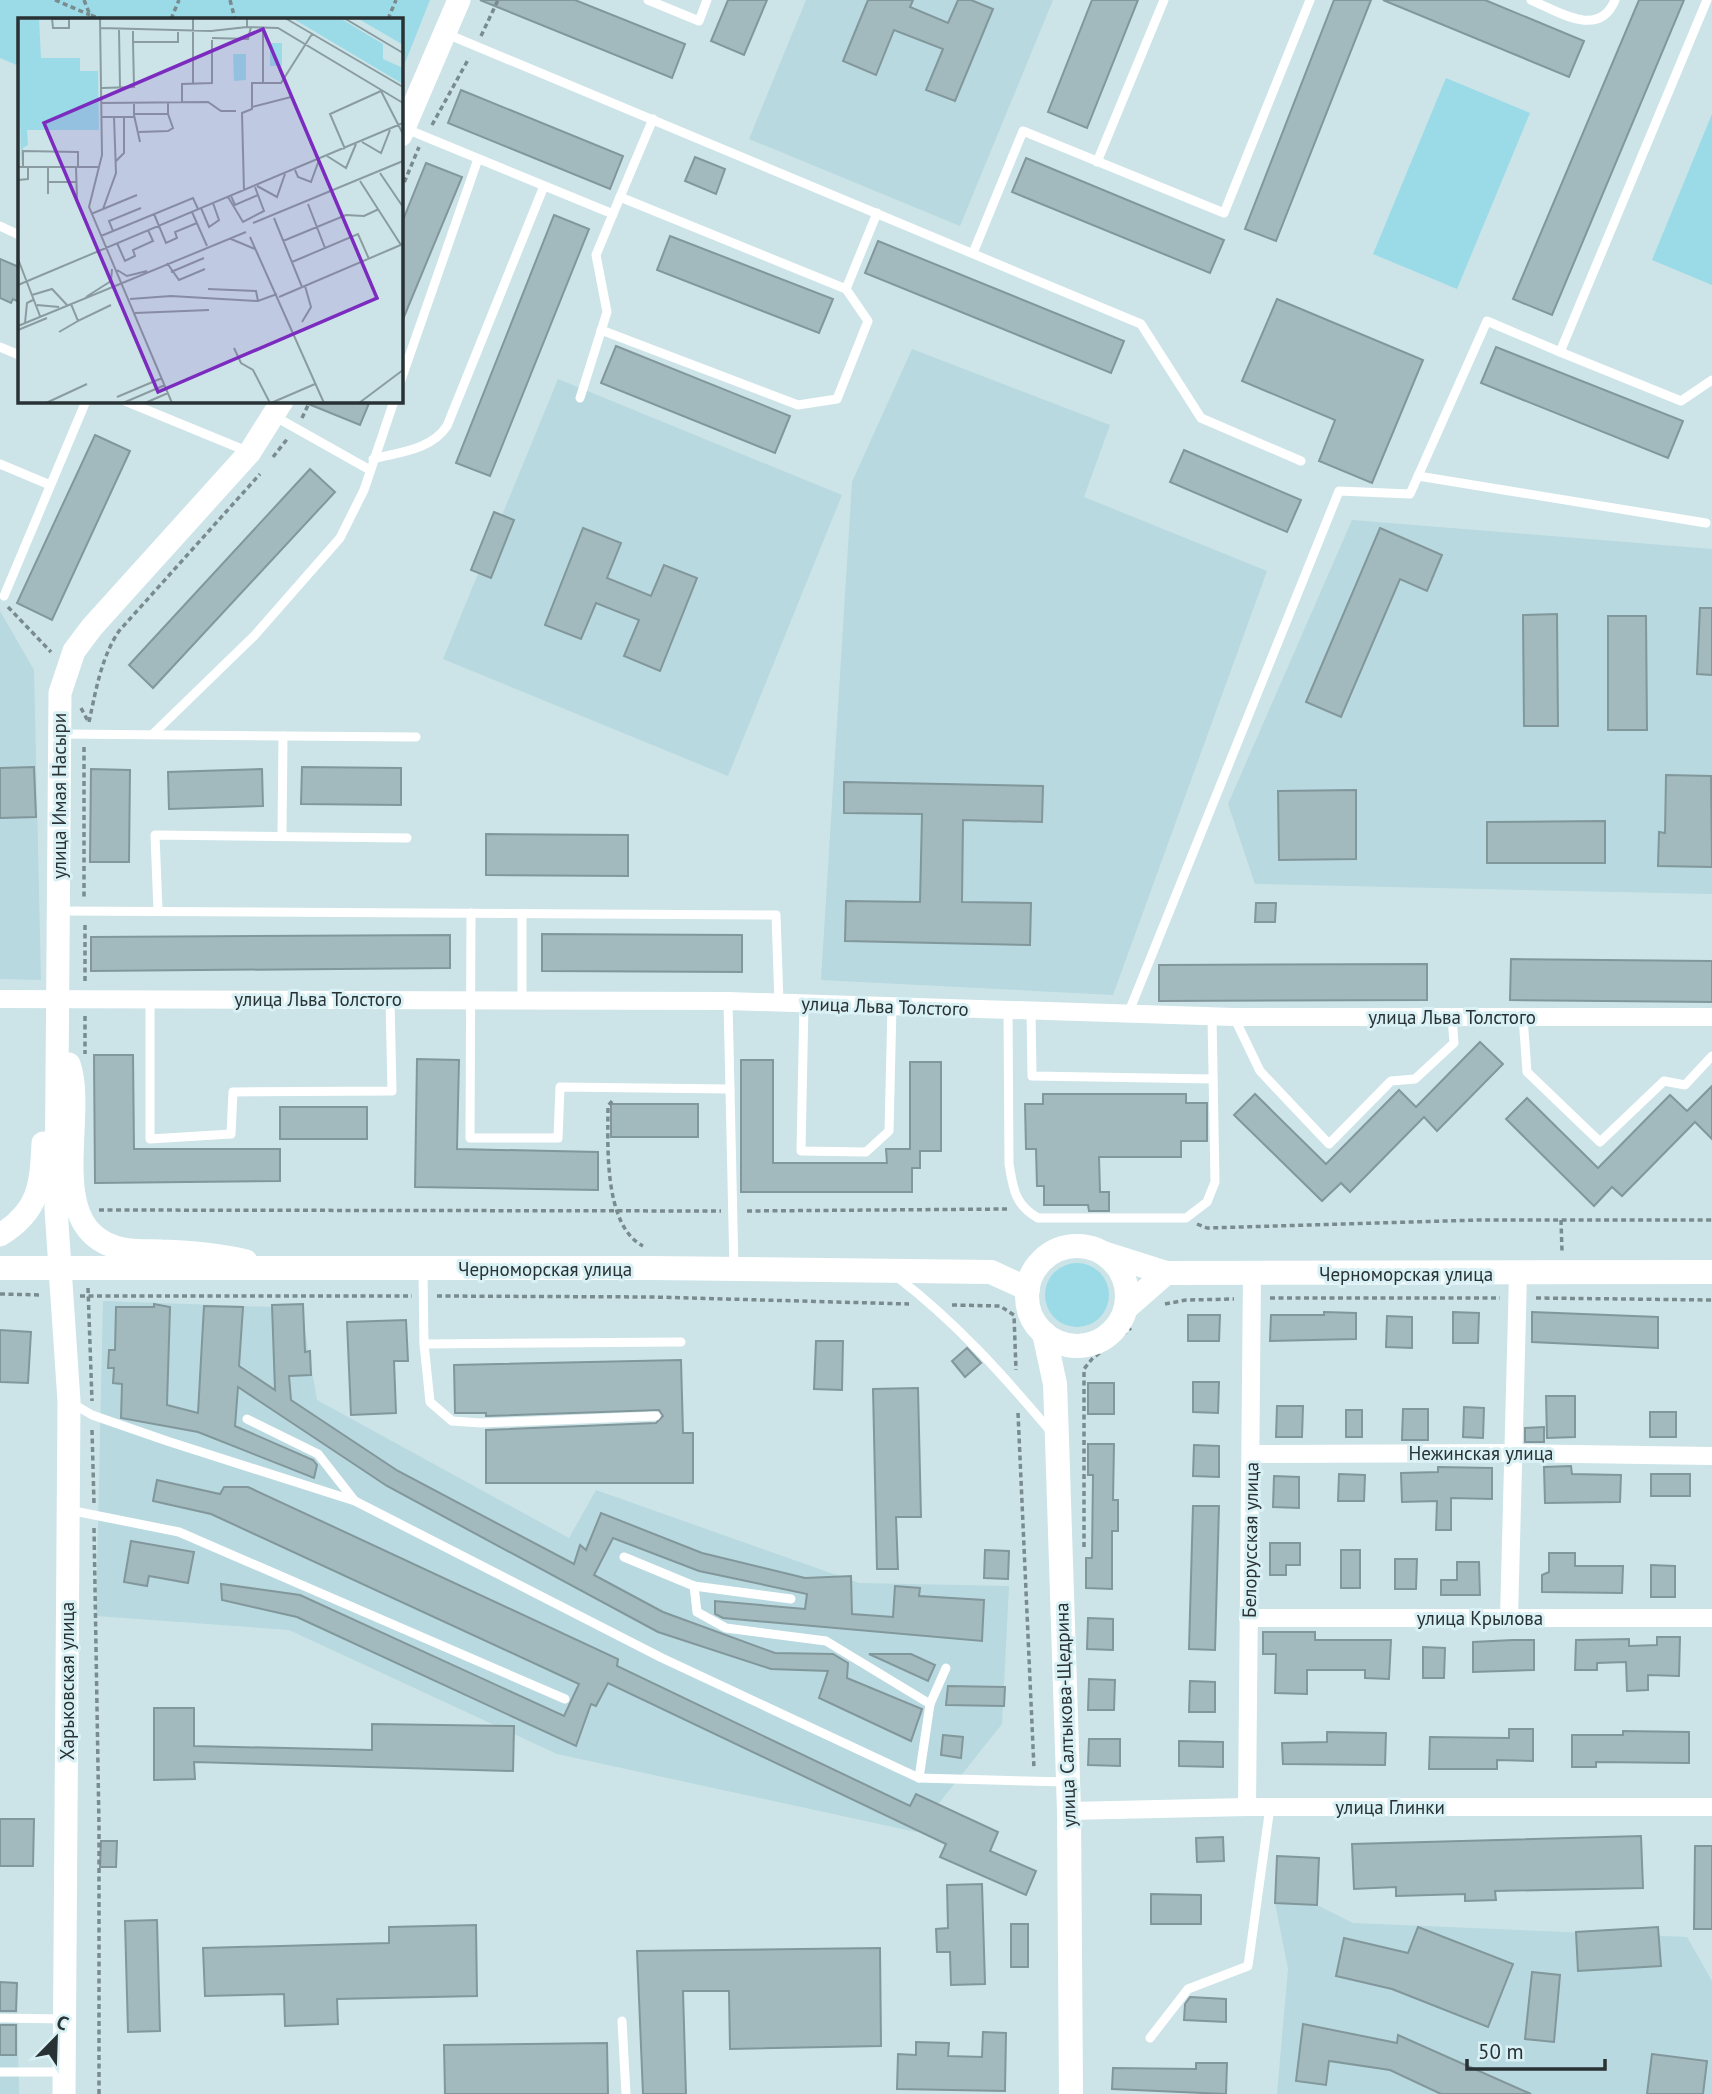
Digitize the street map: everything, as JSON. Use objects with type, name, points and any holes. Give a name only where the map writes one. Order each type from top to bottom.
[{"type":"main road","points":[[991,1272],[1072,1246],[1103,1253],[1116,1263],[1124,1277],[1126,1308]]},
{"type":"main road","points":[[1057,1250],[1038,1266],[1028,1289],[1031,1313],[1044,1333],[1070,1345],[1084,1345],[1111,1333],[1126,1308],[1166,1273]]},
{"type":"main road","name":"Черноморская улица","points":[[1103,1253],[1166,1273],[1518,1275],[1712,1272]]},
{"type":"main road","name":"Черноморская улица","points":[[0,1268],[273,1267],[991,1272],[1028,1289]]},
{"type":"main road","name":"улица Салтыкова-Щедрина","points":[[1044,1333],[1055,1384],[1057,1439],[1069,1811],[1071,2094]]},
{"type":"main road","points":[[1055,1384],[1084,1345]]},
{"type":"street","points":[[410,133],[459,0]]},
{"type":"street","name":"улица Имая Насыри","points":[[58,1269],[57,1029],[62,685],[74,651],[106,610],[262,460],[278,408]]},
{"type":"street","name":"улица Льва Толстого","points":[[0,999],[728,1001],[1234,1017],[1712,1017]]},
{"type":"street","points":[[0,1235],[29,1212],[37,1193],[47,1070],[57,1029]]},
{"type":"street","points":[[57,1029],[71,1069],[73,1191],[80,1216],[89,1229],[122,1249],[191,1252],[273,1267]]},
{"type":"street","name":"Харьковская улица","points":[[58,1269],[69,1401],[64,2083]]},
{"type":"street","name":"Белорусская улица","points":[[1247,1807],[1252,1273]]},
{"type":"street","points":[[1508,1618],[1518,1275]]},
{"type":"street","name":"Нежинская улица","points":[[1251,1454],[1513,1453],[1712,1456]]},
{"type":"street","name":"улица Крылова","points":[[1248,1618],[1712,1618]]},
{"type":"street","name":"улица Глинки","points":[[1069,1811],[1247,1807],[1712,1807]]},
{"type":"lane","points":[[648,0],[699,20],[707,0]]},
{"type":"lane","points":[[1097,162],[1164,0]]},
{"type":"lane","points":[[973,253],[1023,131],[1224,213],[1310,0]]},
{"type":"lane","points":[[1531,0],[1583,21],[1598,21],[1610,12],[1615,0]]},
{"type":"lane","points":[[1560,352],[1707,0]]},
{"type":"lane","points":[[445,33],[1141,324],[1201,418],[1301,461]]},
{"type":"lane","points":[[580,398],[607,312],[596,255],[653,119]]},
{"type":"lane","points":[[410,133],[613,214]]},
{"type":"lane","points":[[402,377],[478,159]]},
{"type":"lane","points":[[373,459],[429,444],[439,438],[447,426],[544,186]]},
{"type":"lane","points":[[601,330],[798,405],[837,399],[868,321],[846,289],[620,197]]},
{"type":"lane","points":[[846,289],[877,213]]},
{"type":"lane","points":[[0,226],[18,235]]},
{"type":"lane","points":[[1128,1014],[1339,491],[1410,494],[1486,321],[1681,401],[1712,380]]},
{"type":"lane","points":[[0,347],[18,355]]},
{"type":"lane","points":[[4,596],[86,402]]},
{"type":"lane","points":[[127,402],[262,460]]},
{"type":"lane","points":[[153,734],[254,636],[340,538],[364,490],[394,402]]},
{"type":"lane","points":[[278,408],[295,428],[370,470]]},
{"type":"lane","points":[[0,464],[50,485]]},
{"type":"lane","points":[[1418,476],[1706,523]]},
{"type":"lane","points":[[60,734],[416,737]]},
{"type":"lane","points":[[282,834],[283,736]]},
{"type":"lane","points":[[158,911],[155,835],[282,834],[407,838]]},
{"type":"lane","points":[[58,911],[776,915],[779,1003]]},
{"type":"lane","points":[[471,913],[470,1138],[558,1138],[560,1087],[730,1089]]},
{"type":"lane","points":[[522,914],[522,1000]]},
{"type":"lane","points":[[150,999],[150,1139],[231,1134],[233,1092],[392,1091],[390,1000]]},
{"type":"lane","points":[[728,1001],[734,1269]]},
{"type":"lane","points":[[804,1003],[801,1151],[866,1152],[889,1131],[892,1006]]},
{"type":"lane","points":[[1008,1010],[1010,1164],[1013,1186],[1023,1209],[1038,1217],[1186,1217],[1207,1202],[1215,1182],[1212,1016]]},
{"type":"lane","points":[[1031,1010],[1032,1076],[1213,1079]]},
{"type":"lane","points":[[1234,1017],[1260,1071],[1329,1144],[1391,1080],[1415,1079],[1454,1043],[1452,1017]]},
{"type":"lane","points":[[1523,1017],[1527,1072],[1601,1142],[1664,1081],[1685,1085],[1712,1056]]},
{"type":"lane","points":[[423,1269],[424,1344],[430,1402],[452,1421],[481,1423],[656,1416]]},
{"type":"lane","points":[[890,1272],[934,1305],[1017,1391],[1057,1439]]},
{"type":"lane","points":[[424,1344],[681,1342]]},
{"type":"lane","points":[[69,1401],[92,1415],[355,1501],[662,1658],[919,1778],[1067,1782]]},
{"type":"lane","points":[[247,1419],[318,1454],[355,1501]]},
{"type":"lane","points":[[68,1510],[179,1532],[565,1699]]},
{"type":"lane","points":[[624,1557],[694,1586],[791,1599]]},
{"type":"lane","points":[[694,1586],[697,1612],[726,1628],[826,1642],[930,1704]]},
{"type":"lane","points":[[919,1778],[930,1704],[946,1668]]},
{"type":"lane","points":[[1150,2038],[1188,1989],[1248,1966],[1270,1807]]},
{"type":"lane","points":[[0,2018],[64,2019]]},
{"type":"lane","points":[[622,2021],[626,2094]]},
{"type":"lane","points":[[0,2072],[64,2083]]},
{"type":"path","points":[[55,0],[99,18]]},
{"type":"path","points":[[84,0],[90,15]]},
{"type":"path","points":[[171,18],[179,0]]},
{"type":"path","points":[[230,0],[235,18]]},
{"type":"path","points":[[388,18],[396,0]]},
{"type":"path","points":[[402,184],[410,133],[476,46],[498,0]]},
{"type":"path","points":[[85,1064],[82,762],[86,734],[109,646],[262,460],[295,428],[309,402]]},
{"type":"path","points":[[625,1088],[623,1099],[612,1101],[608,1105],[608,1180],[634,1241],[648,1248]]},
{"type":"path","points":[[85,1210],[1023,1209]]},
{"type":"path","points":[[1186,1217],[1207,1228],[1560,1220],[1712,1220]]},
{"type":"path","points":[[1560,1220],[1562,1256]]},
{"type":"path","points":[[88,1288],[99,1826],[99,2094]]},
{"type":"path","points":[[0,1294],[47,1295]]},
{"type":"path","points":[[76,1296],[653,1297],[990,1305],[1008,1309],[1014,1315],[1035,1782]]},
{"type":"shaded area","points":[[0,0],[430,0],[402,70],[402,18],[18,18],[18,66],[0,58]]},
{"type":"shaded area","points":[[806,0],[1053,0],[960,226],[749,139]]},
{"type":"shaded area","points":[[1446,78],[1530,113],[1457,289],[1373,254]]},
{"type":"shaded area","points":[[1712,114],[1712,285],[1652,260]]},
{"type":"shaded area","points":[[912,349],[1110,425],[1084,497],[1267,571],[1113,995],[821,980],[852,482]]},
{"type":"shaded area","points":[[558,379],[842,495],[728,776],[443,659]]},
{"type":"shaded area","points":[[1352,520],[1712,549],[1712,894],[1255,884],[1228,804]]},
{"type":"shaded area","points":[[0,611],[34,670],[41,980],[0,979]]},
{"type":"shaded area","points":[[1077,1263],[1089,1265],[1100,1272],[1107,1283],[1107,1307],[1100,1318],[1089,1325],[1077,1327],[1065,1325],[1054,1318],[1047,1307],[1045,1295],[1047,1283],[1054,1272],[1065,1265]]},
{"type":"shaded area","points":[[103,1301],[301,1308],[317,1400],[569,1538],[596,1490],[859,1583],[1009,1586],[1002,1724],[916,1832],[557,1754],[289,1630],[96,1616]]},
{"type":"shaded area","points":[[1275,1903],[1317,1905],[1353,1923],[1687,1937],[1712,1981],[1712,2094],[1277,2094],[1288,1969]]},
{"type":"shaded area","points":[[0,1984],[17,1984],[19,2094],[0,2094]]},
{"type":"building","points":[[480,0],[575,0],[685,44],[672,78]]},
{"type":"building","points":[[728,0],[767,0],[744,55],[711,41]]},
{"type":"building","points":[[868,0],[913,0],[910,7],[948,23],[958,0],[971,0],[993,9],[955,101],[926,90],[943,49],[894,30],[876,75],[843,61]]},
{"type":"building","points":[[1092,0],[1138,0],[1087,128],[1048,112]]},
{"type":"building","points":[[1334,0],[1371,0],[1276,241],[1245,229]]},
{"type":"building","points":[[1383,0],[1485,0],[1584,41],[1569,77]]},
{"type":"building","points":[[1639,0],[1684,0],[1552,315],[1513,299]]},
{"type":"building","points":[[461,90],[623,156],[610,189],[448,123]]},
{"type":"building","points":[[695,157],[725,169],[716,194],[685,181]]},
{"type":"building","points":[[1026,158],[1224,240],[1210,273],[1012,192]]},
{"type":"building","points":[[426,163],[462,177],[402,322],[402,223]]},
{"type":"building","points":[[554,215],[589,229],[490,476],[456,463]]},
{"type":"building","points":[[670,236],[833,299],[819,333],[657,270]]},
{"type":"building","points":[[878,241],[1124,341],[1111,373],[865,273]]},
{"type":"building","points":[[0,259],[18,267],[18,302],[13,299],[11,303],[0,298]]},
{"type":"building","points":[[1277,299],[1423,360],[1372,483],[1319,461],[1335,420],[1242,381]]},
{"type":"building","points":[[616,346],[790,416],[775,453],[601,383]]},
{"type":"building","points":[[1496,347],[1683,421],[1668,458],[1481,383]]},
{"type":"building","points":[[303,402],[370,402],[360,425]]},
{"type":"building","points":[[95,435],[130,451],[52,620],[17,603]]},
{"type":"building","points":[[1184,450],[1301,500],[1287,532],[1170,482]]},
{"type":"building","points":[[310,469],[335,492],[153,688],[129,665]]},
{"type":"building","points":[[494,512],[514,520],[491,578],[471,570]]},
{"type":"building","points":[[583,528],[621,543],[607,578],[651,596],[664,565],[697,578],[660,671],[624,656],[639,620],[596,603],[581,639],[545,625]]},
{"type":"building","points":[[1380,528],[1442,555],[1427,591],[1400,579],[1341,717],[1306,702]]},
{"type":"building","points":[[1700,608],[1712,608],[1712,675],[1697,674]]},
{"type":"building","points":[[1557,614],[1558,726],[1524,726],[1523,615]]},
{"type":"building","points":[[1608,616],[1646,616],[1647,730],[1608,730]]},
{"type":"building","points":[[34,767],[36,817],[0,818],[0,768]]},
{"type":"building","points":[[302,767],[401,768],[401,805],[301,804]]},
{"type":"building","points":[[91,769],[130,770],[129,862],[90,862]]},
{"type":"building","points":[[262,769],[263,806],[169,809],[168,772]]},
{"type":"building","points":[[1666,775],[1711,776],[1712,867],[1658,866],[1659,832],[1665,833]]},
{"type":"building","points":[[844,782],[1043,786],[1042,822],[963,820],[962,902],[1031,903],[1030,945],[845,941],[846,901],[920,902],[922,814],[844,813]]},
{"type":"building","points":[[1356,790],[1356,859],[1279,860],[1278,791]]},
{"type":"building","points":[[1605,821],[1605,863],[1487,863],[1487,822]]},
{"type":"building","points":[[486,834],[628,835],[628,876],[486,875]]},
{"type":"building","points":[[1256,903],[1276,903],[1275,922],[1255,922]]},
{"type":"building","points":[[542,934],[742,935],[742,972],[542,971]]},
{"type":"building","points":[[450,935],[450,968],[91,971],[91,937]]},
{"type":"building","points":[[1511,959],[1712,961],[1712,1002],[1510,1000]]},
{"type":"building","points":[[1427,964],[1427,1000],[1159,1001],[1159,965]]},
{"type":"building","points":[[1480,1042],[1503,1064],[1437,1131],[1424,1117],[1350,1192],[1341,1183],[1322,1201],[1234,1115],[1255,1094],[1326,1164],[1399,1090],[1416,1107]]},
{"type":"building","points":[[94,1055],[133,1055],[134,1149],[280,1149],[280,1181],[95,1183]]},
{"type":"building","points":[[417,1059],[459,1060],[457,1149],[598,1152],[598,1190],[415,1187]]},
{"type":"building","points":[[741,1060],[773,1060],[773,1163],[887,1163],[886,1149],[910,1149],[910,1062],[941,1062],[941,1151],[920,1151],[920,1168],[912,1168],[912,1192],[741,1192]]},
{"type":"building","points":[[1712,1086],[1712,1139],[1695,1122],[1622,1196],[1612,1187],[1594,1206],[1506,1119],[1527,1098],[1598,1168],[1670,1095],[1687,1111]]},
{"type":"building","points":[[1043,1094],[1186,1094],[1186,1103],[1207,1103],[1207,1141],[1181,1141],[1181,1157],[1099,1157],[1100,1192],[1109,1192],[1109,1211],[1089,1211],[1088,1205],[1044,1205],[1044,1186],[1037,1186],[1036,1149],[1026,1149],[1025,1104],[1043,1104]]},
{"type":"building","points":[[611,1104],[698,1104],[698,1137],[611,1137]]},
{"type":"building","points":[[280,1107],[367,1107],[367,1139],[280,1139]]},
{"type":"building","points":[[154,1304],[170,1307],[167,1405],[198,1413],[204,1306],[243,1307],[239,1366],[275,1390],[272,1305],[303,1304],[305,1352],[310,1351],[311,1375],[289,1376],[291,1400],[398,1471],[574,1564],[580,1545],[586,1550],[601,1513],[702,1553],[805,1578],[851,1576],[852,1614],[893,1617],[895,1586],[920,1588],[919,1596],[984,1600],[982,1641],[723,1618],[715,1614],[715,1601],[805,1609],[807,1594],[699,1571],[613,1538],[594,1575],[663,1612],[775,1653],[833,1654],[848,1663],[847,1678],[922,1709],[911,1741],[819,1698],[828,1671],[771,1669],[658,1632],[387,1486],[238,1387],[235,1426],[313,1460],[317,1465],[314,1478],[198,1432],[121,1418],[122,1384],[113,1383],[114,1368],[108,1368],[109,1350],[115,1350],[116,1307],[154,1307]]},
{"type":"building","points":[[1324,1312],[1356,1313],[1356,1339],[1270,1341],[1271,1315],[1324,1315]]},
{"type":"building","points":[[1453,1312],[1479,1313],[1478,1343],[1453,1343]]},
{"type":"building","points":[[1532,1312],[1658,1317],[1658,1348],[1532,1342]]},
{"type":"building","points":[[1188,1315],[1220,1315],[1219,1341],[1188,1341]]},
{"type":"building","points":[[1387,1316],[1412,1317],[1412,1348],[1386,1347]]},
{"type":"building","points":[[406,1320],[408,1361],[394,1361],[396,1413],[351,1415],[347,1322]]},
{"type":"building","points":[[0,1330],[31,1332],[28,1383],[0,1382]]},
{"type":"building","points":[[816,1341],[843,1341],[842,1390],[814,1389]]},
{"type":"building","points":[[967,1348],[981,1363],[965,1377],[952,1361]]},
{"type":"building","points":[[681,1360],[683,1433],[693,1433],[693,1483],[486,1483],[486,1430],[656,1423],[663,1416],[659,1410],[486,1416],[486,1413],[455,1413],[454,1365]]},
{"type":"building","points":[[1193,1382],[1219,1382],[1218,1413],[1193,1412]]},
{"type":"building","points":[[1088,1383],[1114,1383],[1114,1414],[1088,1414]]},
{"type":"building","points":[[918,1388],[921,1517],[896,1517],[898,1569],[877,1569],[873,1389]]},
{"type":"building","points":[[1546,1396],[1575,1396],[1575,1437],[1547,1438]]},
{"type":"building","points":[[1277,1406],[1303,1406],[1302,1437],[1276,1437]]},
{"type":"building","points":[[1464,1407],[1484,1408],[1483,1438],[1463,1437]]},
{"type":"building","points":[[1403,1409],[1428,1409],[1428,1440],[1402,1440]]},
{"type":"building","points":[[1346,1410],[1362,1410],[1362,1437],[1346,1437]]},
{"type":"building","points":[[1650,1412],[1676,1412],[1676,1437],[1650,1437]]},
{"type":"building","points":[[1544,1427],[1544,1442],[1525,1442],[1525,1428]]},
{"type":"building","points":[[1088,1444],[1114,1444],[1113,1500],[1118,1500],[1118,1531],[1112,1531],[1112,1589],[1086,1588],[1086,1558],[1092,1558],[1093,1475],[1088,1475]]},
{"type":"building","points":[[1194,1445],[1219,1446],[1219,1477],[1193,1476]]},
{"type":"building","points":[[1571,1466],[1572,1474],[1621,1475],[1620,1502],[1545,1503],[1544,1467]]},
{"type":"building","points":[[1438,1467],[1492,1468],[1492,1499],[1451,1498],[1451,1530],[1436,1530],[1437,1501],[1402,1502],[1401,1473],[1438,1472]]},
{"type":"building","points":[[1339,1474],[1365,1475],[1364,1501],[1338,1501]]},
{"type":"building","points":[[1651,1474],[1690,1474],[1690,1496],[1651,1496]]},
{"type":"building","points":[[1274,1476],[1299,1477],[1299,1508],[1273,1507]]},
{"type":"building","points":[[157,1480],[220,1494],[224,1487],[248,1487],[618,1659],[617,1666],[910,1806],[916,1794],[998,1832],[990,1851],[1036,1871],[1026,1895],[940,1857],[946,1844],[608,1683],[596,1706],[591,1704],[576,1746],[297,1617],[222,1600],[221,1584],[300,1595],[564,1716],[579,1684],[211,1514],[153,1501]]},
{"type":"building","points":[[1193,1506],[1219,1506],[1215,1650],[1189,1649]]},
{"type":"building","points":[[131,1541],[194,1552],[188,1583],[149,1576],[147,1586],[124,1582]]},
{"type":"building","points":[[1270,1543],[1300,1543],[1300,1565],[1286,1565],[1286,1575],[1270,1575]]},
{"type":"building","points":[[985,1550],[1009,1551],[1008,1579],[984,1578]]},
{"type":"building","points":[[1341,1550],[1360,1550],[1360,1588],[1341,1588]]},
{"type":"building","points":[[1549,1553],[1575,1553],[1575,1566],[1623,1566],[1622,1593],[1542,1592],[1542,1575],[1549,1572]]},
{"type":"building","points":[[1395,1559],[1417,1559],[1416,1589],[1395,1589]]},
{"type":"building","points":[[1457,1562],[1479,1562],[1480,1595],[1441,1595],[1441,1580],[1457,1580]]},
{"type":"building","points":[[1651,1565],[1675,1566],[1675,1597],[1651,1597]]},
{"type":"building","points":[[1088,1618],[1113,1619],[1113,1650],[1087,1649]]},
{"type":"building","points":[[1263,1632],[1315,1632],[1315,1640],[1391,1640],[1389,1679],[1365,1678],[1365,1670],[1307,1670],[1307,1694],[1275,1693],[1276,1654],[1263,1654]]},
{"type":"building","points":[[1657,1637],[1680,1637],[1679,1676],[1648,1675],[1648,1690],[1627,1691],[1626,1662],[1597,1663],[1597,1670],[1575,1670],[1576,1640],[1629,1639],[1629,1646],[1657,1645]]},
{"type":"building","points":[[1534,1640],[1534,1670],[1473,1672],[1473,1642]]},
{"type":"building","points":[[1423,1647],[1445,1648],[1444,1678],[1423,1678]]},
{"type":"building","points":[[869,1654],[911,1654],[935,1665],[928,1681]]},
{"type":"building","points":[[1089,1679],[1115,1680],[1114,1710],[1088,1710]]},
{"type":"building","points":[[1190,1681],[1215,1682],[1215,1712],[1189,1712]]},
{"type":"building","points":[[948,1686],[1005,1687],[1004,1706],[946,1705]]},
{"type":"building","points":[[154,1708],[194,1708],[194,1746],[372,1750],[372,1724],[514,1726],[513,1771],[194,1762],[195,1779],[154,1780]]},
{"type":"building","points":[[1509,1729],[1533,1729],[1533,1761],[1497,1760],[1497,1769],[1429,1769],[1430,1737],[1509,1738]]},
{"type":"building","points":[[1623,1731],[1689,1732],[1689,1763],[1596,1762],[1596,1767],[1572,1767],[1572,1735],[1623,1735]]},
{"type":"building","points":[[1327,1732],[1386,1733],[1385,1765],[1283,1764],[1282,1743],[1327,1742]]},
{"type":"building","points":[[943,1735],[963,1737],[961,1758],[941,1755]]},
{"type":"building","points":[[1089,1739],[1120,1739],[1120,1766],[1088,1765]]},
{"type":"building","points":[[1179,1741],[1223,1742],[1223,1767],[1179,1766]]},
{"type":"building","points":[[0,1819],[34,1819],[33,1866],[0,1866]]},
{"type":"building","points":[[1641,1836],[1643,1888],[1495,1891],[1496,1900],[1465,1901],[1465,1894],[1396,1896],[1396,1887],[1354,1889],[1352,1844]]},
{"type":"building","points":[[1223,1837],[1224,1861],[1197,1862],[1196,1838]]},
{"type":"building","points":[[101,1841],[117,1841],[116,1867],[100,1867]]},
{"type":"building","points":[[1695,1846],[1712,1846],[1712,1929],[1694,1929]]},
{"type":"building","points":[[1277,1856],[1319,1858],[1317,1905],[1275,1903]]},
{"type":"building","points":[[982,1884],[985,1984],[951,1985],[950,1952],[937,1952],[936,1929],[948,1928],[947,1885]]},
{"type":"building","points":[[1151,1894],[1201,1895],[1201,1924],[1151,1924]]},
{"type":"building","points":[[157,1920],[160,2031],[128,2032],[125,1921]]},
{"type":"building","points":[[1011,1924],[1028,1924],[1028,1967],[1011,1967]]},
{"type":"building","points":[[476,1925],[477,1996],[337,1999],[338,2024],[285,2026],[284,1994],[205,1996],[203,1948],[389,1943],[389,1927]]},
{"type":"building","points":[[1418,1927],[1513,1964],[1488,2027],[1392,1989],[1336,1976],[1344,1938],[1408,1953]]},
{"type":"building","points":[[1658,1927],[1661,1966],[1578,1971],[1576,1932]]},
{"type":"building","points":[[880,1948],[881,2046],[730,2049],[729,1991],[683,1991],[686,2094],[643,2094],[637,1951]]},
{"type":"building","points":[[1532,1972],[1560,1975],[1554,2042],[1525,2039]]},
{"type":"building","points":[[0,1982],[17,1983],[16,2011],[0,2011]]},
{"type":"building","points":[[1190,1997],[1226,1999],[1226,2022],[1184,2020],[1185,2004]]},
{"type":"building","points":[[1303,2024],[1397,2043],[1398,2035],[1531,2094],[1441,2094],[1390,2070],[1329,2061],[1326,2085],[1296,2081]]},
{"type":"building","points":[[0,2025],[16,2025],[16,2055],[0,2055]]},
{"type":"building","points":[[983,2032],[1006,2033],[1005,2091],[897,2089],[898,2054],[916,2055],[916,2042],[949,2043],[948,2056],[982,2057]]},
{"type":"building","points":[[607,2043],[608,2094],[445,2094],[444,2045]]},
{"type":"building","points":[[1652,2054],[1707,2061],[1703,2094],[1647,2094]]},
{"type":"building","points":[[1196,2063],[1227,2063],[1226,2094],[1112,2089],[1113,2068],[1196,2069]]}]
